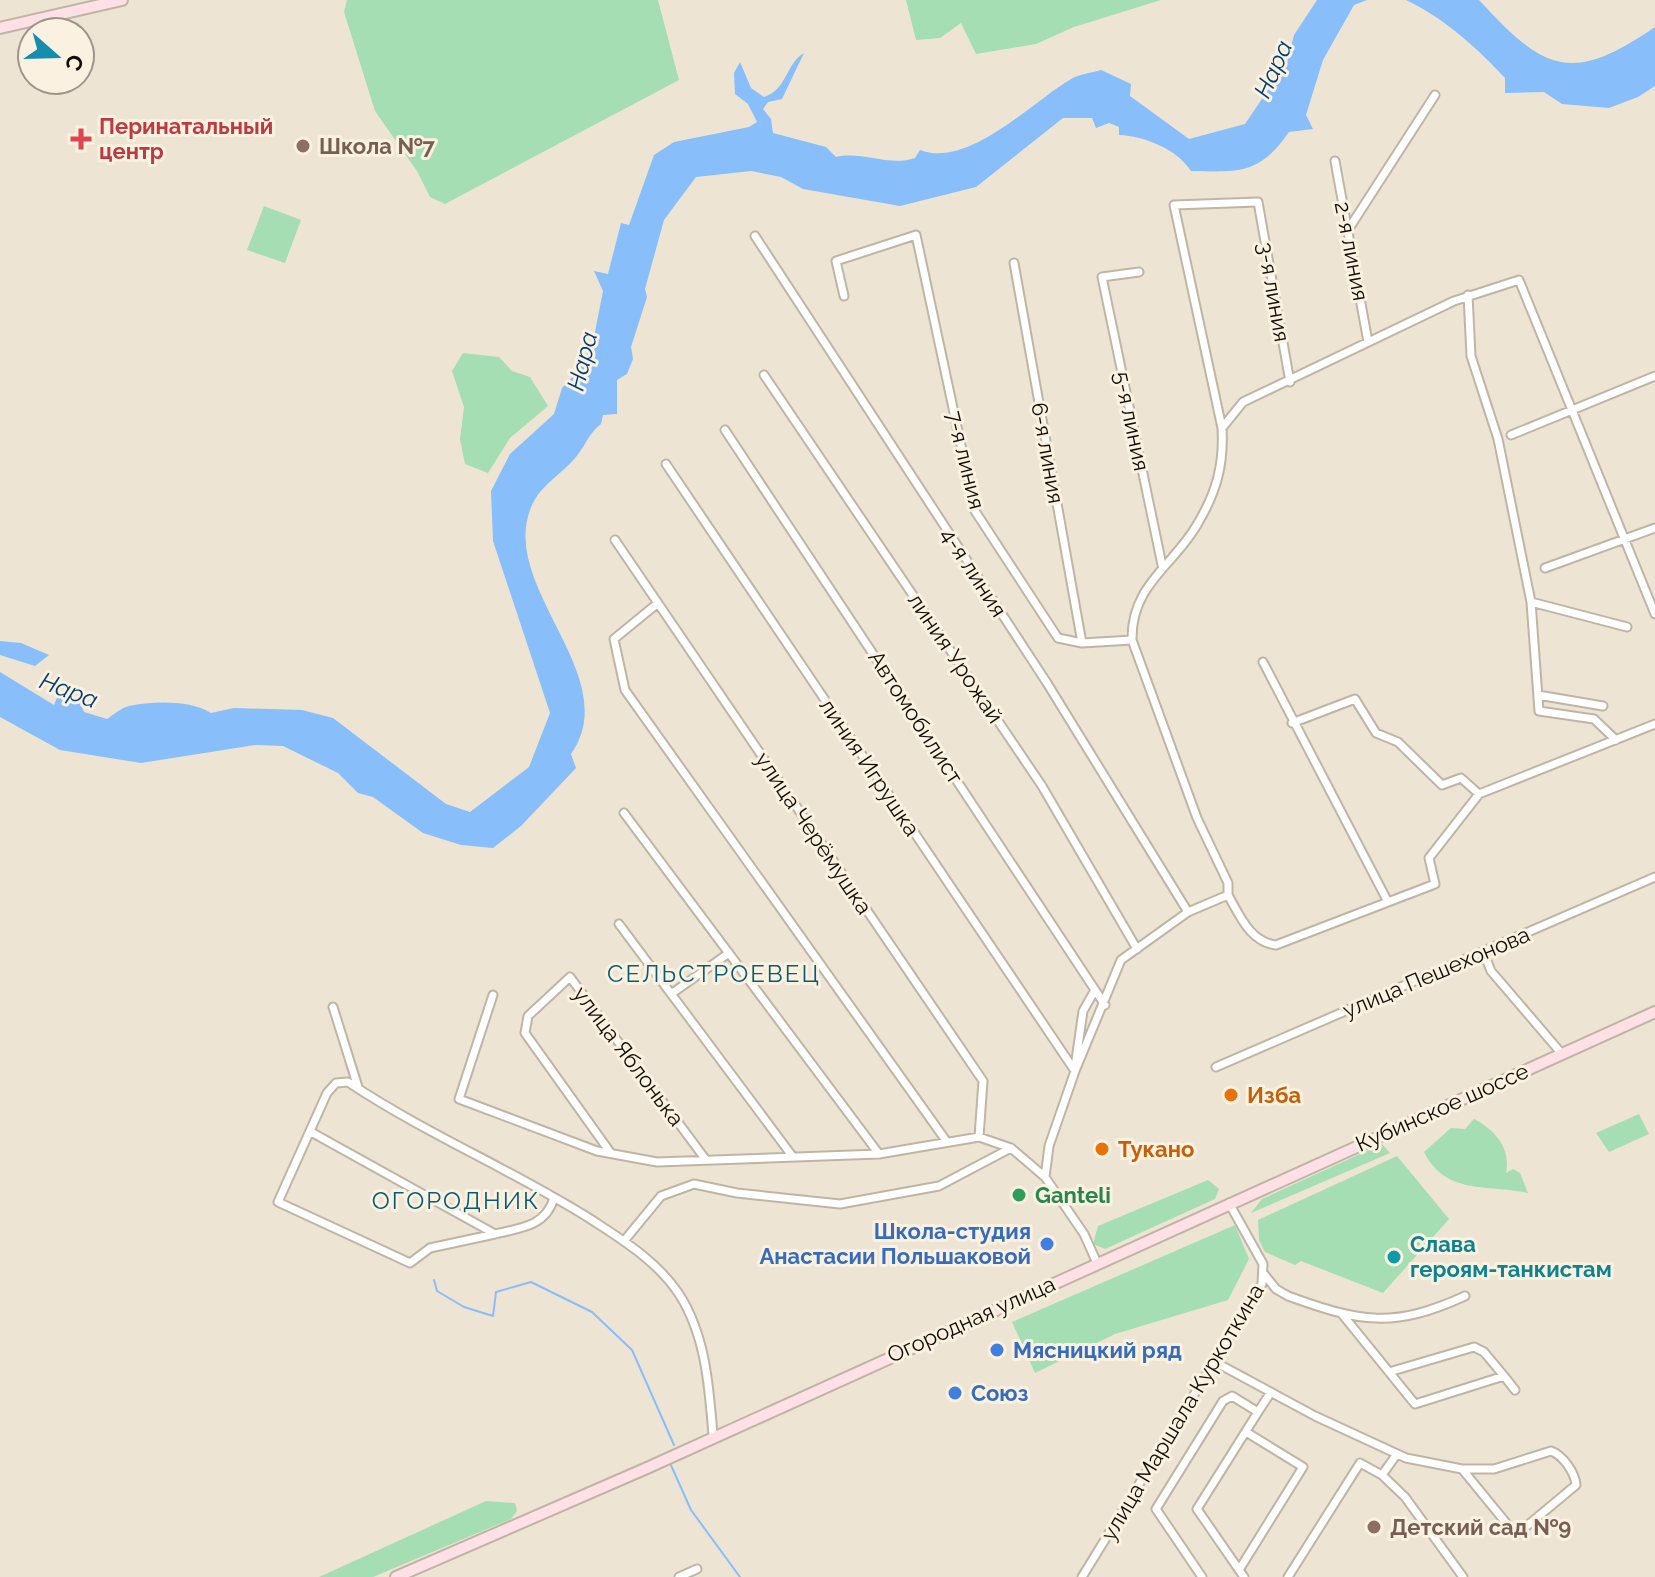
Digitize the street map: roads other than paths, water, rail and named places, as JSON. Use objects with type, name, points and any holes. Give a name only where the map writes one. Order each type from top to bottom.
[{"type":"main road","points":[[0,28],[122,0]]},
{"type":"main road","name":"Кубинское шоссе","points":[[1229,1203],[1655,1012]]},
{"type":"main road","name":"Огородная улица","points":[[396,1577],[647,1468],[713,1435],[1229,1203]]},
{"type":"street","points":[[1348,230],[1435,95]]},
{"type":"street","name":"2-я линия","points":[[1335,161],[1368,342]]},
{"type":"street","name":"3-я линия","points":[[1222,428],[1174,205],[1258,202],[1290,382]]},
{"type":"street","name":"7-я линия","points":[[844,296],[836,261],[916,235],[975,511],[1058,638],[1082,643]]},
{"type":"street","name":"4-я линия","points":[[755,236],[1047,683],[1188,912]]},
{"type":"street","name":"6-я линия","points":[[1014,263],[1082,643]]},
{"type":"street","name":"5-я линия","points":[[1139,272],[1102,277],[1162,565]]},
{"type":"street","points":[[1655,614],[1570,412],[1519,280],[1468,295],[1243,402],[1222,428],[1223,464],[1198,525],[1162,565],[1138,603],[1132,624],[1132,640],[1197,818],[1228,883],[1228,895],[1250,933],[1264,944],[1276,945],[1435,884],[1429,858],[1479,794],[1655,724]]},
{"type":"street","points":[[1468,295],[1471,356],[1498,439],[1531,602],[1539,711],[1594,719],[1616,740]]},
{"type":"street","name":"линия Урожай","points":[[764,375],[1042,786],[1137,949]]},
{"type":"street","points":[[1511,435],[1655,376]]},
{"type":"street","name":"Автомобилист","points":[[725,430],[1105,1005]]},
{"type":"street","name":"линия Игрушка","points":[[666,464],[1075,1071]]},
{"type":"street","points":[[1545,568],[1655,528]]},
{"type":"street","name":"улица Черёмушка","points":[[615,540],[983,1081],[979,1137]]},
{"type":"street","points":[[1531,602],[1627,627]]},
{"type":"street","points":[[658,603],[614,639],[625,690],[947,1142]]},
{"type":"street","points":[[1082,643],[1132,640]]},
{"type":"street","points":[[1263,662],[1292,723],[1388,902]]},
{"type":"street","points":[[1538,695],[1603,706]]},
{"type":"street","points":[[1292,723],[1355,699],[1376,733],[1398,742],[1442,785],[1461,778],[1479,794]]},
{"type":"street","points":[[624,813],[879,1154]]},
{"type":"street","name":"улица Пешехонова","points":[[1216,1067],[1655,877]]},
{"type":"street","points":[[1045,1177],[1049,1146],[1075,1071],[1105,1005],[1121,960],[1188,912],[1228,895]]},
{"type":"street","points":[[619,924],[793,1157]]},
{"type":"street","points":[[1483,951],[1491,971],[1562,1054]]},
{"type":"street","points":[[671,994],[729,953]]},
{"type":"street","name":"улица Яблонька","points":[[610,1153],[525,1033],[528,1016],[570,977],[706,1160]]},
{"type":"street","points":[[1075,1071],[1083,1011],[1095,990]]},
{"type":"street","points":[[493,995],[459,1099],[610,1153],[657,1162],[879,1154],[979,1137],[1011,1148],[1045,1177],[1077,1221],[1097,1263]]},
{"type":"street","points":[[333,1007],[359,1089]]},
{"type":"street","points":[[554,1198],[550,1212],[538,1222],[430,1248],[410,1263],[278,1202],[327,1093],[336,1083],[348,1082],[384,1106],[554,1198],[647,1257],[680,1295],[706,1360],[713,1435]]},
{"type":"street","points":[[311,1132],[495,1234]]},
{"type":"street","points":[[624,1241],[661,1196],[694,1184],[737,1193],[840,1204],[939,1186],[1011,1148]]},
{"type":"street","name":"улица Маршала Куркоткина","points":[[1082,1577],[1256,1296],[1264,1274],[1263,1264],[1229,1203]]},
{"type":"street","points":[[1264,1274],[1276,1289],[1288,1296],[1367,1319],[1399,1319],[1465,1296]]},
{"type":"street","points":[[1342,1314],[1415,1404],[1504,1376]]},
{"type":"street","points":[[1389,1372],[1474,1347],[1484,1352],[1515,1390]]},
{"type":"street","points":[[1215,1362],[1397,1454],[1462,1469],[1494,1469],[1551,1451],[1556,1452],[1574,1475],[1576,1485],[1516,1535],[1462,1469]]},
{"type":"street","points":[[1246,1432],[1303,1467],[1241,1573],[1197,1509],[1271,1392]]},
{"type":"street","points":[[1202,1577],[1156,1509],[1223,1401],[1232,1396],[1258,1412]]},
{"type":"street","points":[[1382,1475],[1397,1454]]},
{"type":"street","points":[[1288,1577],[1360,1463],[1382,1475],[1405,1497],[1463,1577]]},
{"type":"street","points":[[679,1577],[697,1569]]},
{"type":"water","points":[[1317,0],[1367,0],[1354,5],[1323,60],[1306,115],[1313,129],[1289,132],[1268,156],[1247,168],[1191,171],[1177,156],[1159,145],[1119,135],[1119,127],[1109,123],[1096,128],[1092,118],[1063,118],[976,187],[900,206],[803,189],[781,177],[751,171],[696,177],[664,220],[645,289],[647,297],[631,347],[633,359],[627,374],[617,380],[617,414],[603,415],[601,424],[576,457],[534,501],[526,532],[530,564],[573,660],[583,692],[584,724],[571,754],[576,768],[521,826],[493,848],[461,845],[423,833],[373,797],[358,793],[338,773],[283,746],[255,745],[141,763],[60,750],[0,717],[0,672],[54,705],[58,695],[78,698],[84,712],[107,719],[129,706],[149,703],[182,704],[211,713],[234,708],[302,710],[333,718],[446,804],[470,812],[529,767],[550,713],[493,541],[491,491],[510,454],[554,414],[562,388],[580,369],[594,337],[603,291],[594,271],[608,274],[621,223],[629,225],[654,155],[674,142],[749,127],[757,122],[748,104],[735,94],[734,73],[740,62],[751,88],[764,97],[778,88],[793,63],[804,53],[782,99],[768,102],[763,109],[771,119],[773,133],[826,147],[836,157],[895,161],[915,158],[920,150],[939,153],[958,150],[999,130],[1071,79],[1101,70],[1131,84],[1130,96],[1189,139],[1245,124],[1287,62],[1294,35]]},
{"type":"water","points":[[1406,0],[1479,0],[1523,43],[1561,62],[1602,57],[1655,27],[1655,86],[1638,97],[1609,108],[1562,104],[1544,92],[1505,93],[1505,78],[1483,55],[1446,24]]},
{"type":"water","points":[[0,641],[21,643],[49,655],[35,666],[0,655]]},
{"type":"waterway","points":[[434,1280],[437,1291],[464,1307],[493,1316],[496,1292],[531,1282],[592,1312],[632,1350],[674,1445]]},
{"type":"waterway","points":[[670,1463],[691,1510],[740,1577]]},
{"type":"place","name":"Перинатальный центр","points":[[81,139]]},
{"type":"place","name":"Школа №7","points":[[303,146]]},
{"type":"place","name":"Изба","points":[[1231,1095]]},
{"type":"place","name":"Тукано","points":[[1102,1149]]},
{"type":"place","name":"Ganteli","points":[[1019,1195]]},
{"type":"place","name":"Школа-студия Анастасии Польшаковой","points":[[1047,1244]]},
{"type":"place","name":"Слава героям-танкистам","points":[[1394,1257]]},
{"type":"place","name":"Мясницкий ряд","points":[[997,1350]]},
{"type":"place","name":"Союз","points":[[955,1393]]},
{"type":"place","name":"Детский сад №9","points":[[1374,1527]]},
{"type":"district","name":"СЕЛЬСТРОЕВЕЦ","points":[[714,973]]},
{"type":"district","name":"ОГОРОДНИК","points":[[456,1200]]},
{"type":"water label","name":"Нара","points":[[1273,69]]},
{"type":"water label","name":"Нара","points":[[582,361]]},
{"type":"water label","name":"Нара","points":[[69,690]]}]
